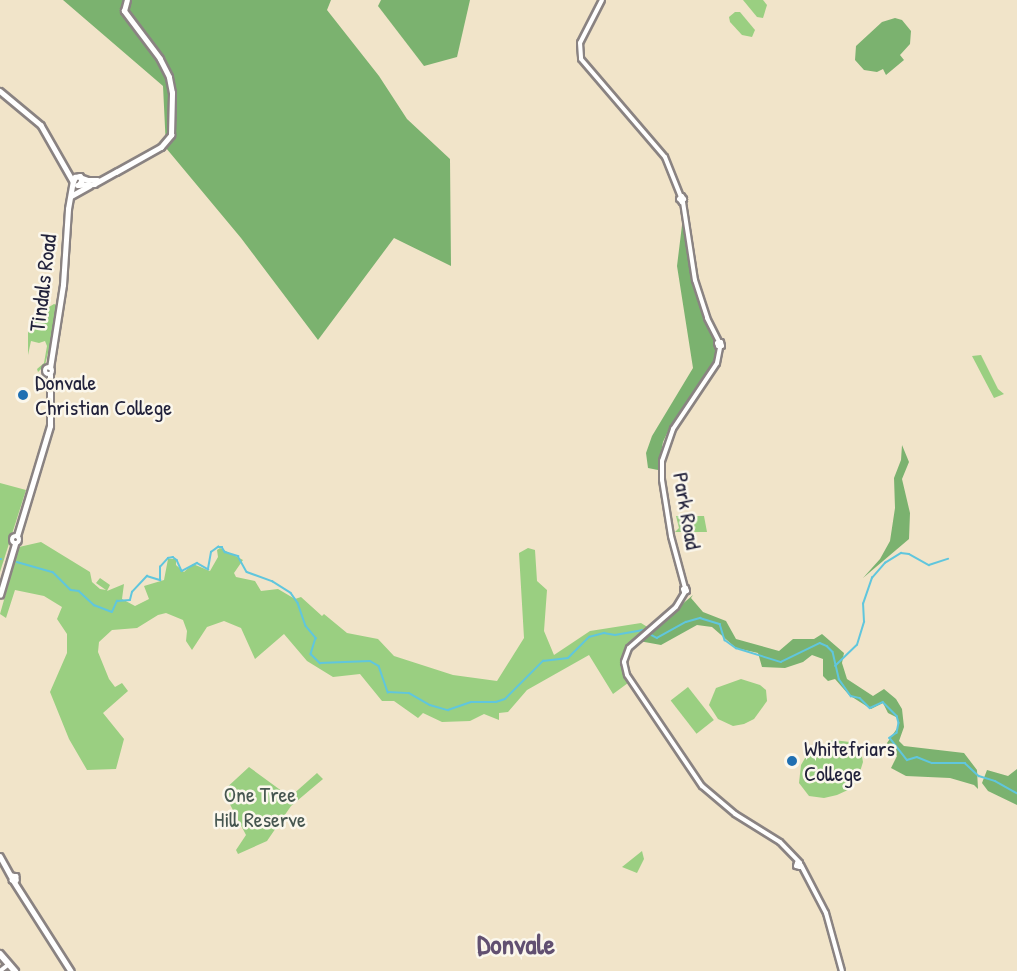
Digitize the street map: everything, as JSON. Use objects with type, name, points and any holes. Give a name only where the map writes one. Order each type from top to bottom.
[{"type":"main road","points":[[71,196],[163,146],[172,132],[169,78],[159,59],[124,11],[127,0]]},
{"type":"main road","points":[[0,91],[40,125],[75,183]]},
{"type":"main road","points":[[66,167],[88,180],[102,179]]},
{"type":"main road","points":[[75,183],[80,176]]},
{"type":"main road","points":[[75,183],[94,184]]},
{"type":"main road","name":"Tindals Road","points":[[68,203],[75,183]]},
{"type":"main road","name":"Tindals Road","points":[[0,595],[15,544],[19,542],[16,536],[50,426],[50,375],[53,372],[50,368],[63,278],[68,203],[75,183]]},
{"type":"main road","points":[[0,856],[71,971]]},
{"type":"main road","points":[[0,954],[15,971]]},
{"type":"street","name":"Park Road","points":[[602,0],[579,51],[585,64],[665,157],[682,199],[695,280],[707,318],[719,344],[717,363],[674,429],[662,461],[662,480],[671,536],[685,590],[676,607],[629,648],[624,662],[632,683],[702,786],[725,807],[786,850],[799,866],[826,913],[842,971]]},
{"type":"street","points":[[0,971],[9,964]]},
{"type":"green space","points":[[63,0],[331,0],[327,10],[379,76],[407,119],[450,159],[451,266],[394,238],[318,340],[241,238],[166,148],[163,86]]},
{"type":"green space","points":[[381,0],[470,0],[457,57],[424,66],[378,6]]},
{"type":"green space","points":[[743,0],[763,0],[767,5],[763,18],[757,17]]},
{"type":"green space","points":[[735,12],[740,12],[755,30],[752,37],[742,35],[730,22],[729,17]]},
{"type":"green space","points":[[895,18],[902,20],[911,31],[910,44],[900,55],[904,60],[886,75],[883,69],[877,72],[864,70],[855,60],[856,46],[882,22]]},
{"type":"green space","points":[[683,217],[691,280],[716,345],[717,354],[710,370],[669,429],[663,442],[658,470],[648,468],[646,453],[652,436],[693,368],[677,266]]},
{"type":"green space","points":[[54,304],[57,305],[52,337],[45,365],[38,372],[37,369],[44,363],[47,346],[45,341],[39,343],[31,341],[28,355],[28,329],[37,314]]},
{"type":"green space","points":[[981,355],[998,389],[1004,394],[994,398],[972,356]]},
{"type":"green space","points":[[902,445],[909,462],[902,479],[910,513],[909,539],[863,578],[880,559],[890,541],[895,508],[894,478],[901,460]]},
{"type":"green space","points":[[0,483],[26,490],[0,572]]},
{"type":"green space","points":[[676,516],[704,516],[707,532],[675,532],[679,528]]},
{"type":"green space","points":[[41,542],[90,572],[92,582],[100,589],[106,590],[96,583],[100,578],[110,585],[107,591],[124,584],[122,599],[135,606],[149,599],[144,586],[164,580],[168,559],[176,559],[176,565],[184,572],[193,564],[210,571],[218,557],[217,550],[220,548],[243,560],[234,573],[236,577],[255,581],[261,591],[278,589],[295,599],[301,597],[322,616],[324,614],[347,633],[378,639],[394,656],[453,675],[497,681],[524,638],[519,553],[528,548],[535,550],[537,581],[547,590],[544,631],[554,655],[590,631],[641,623],[649,628],[626,648],[623,662],[628,683],[613,694],[589,655],[527,690],[508,712],[499,713],[499,720],[484,714],[470,721],[442,722],[423,713],[418,718],[394,701],[382,701],[360,674],[333,677],[307,661],[284,634],[255,659],[241,628],[224,621],[207,627],[192,650],[186,641],[187,631],[183,620],[166,613],[158,615],[137,628],[112,630],[99,642],[98,652],[109,679],[115,687],[122,683],[128,691],[103,713],[124,739],[116,769],[87,770],[69,739],[50,692],[67,653],[67,634],[57,619],[62,607],[44,596],[15,590],[6,618],[0,614],[19,547]]},
{"type":"green space","points":[[693,595],[691,598],[703,612],[726,621],[736,639],[779,651],[793,639],[814,639],[822,634],[844,653],[842,663],[847,679],[873,696],[884,689],[896,699],[902,709],[904,727],[899,741],[904,746],[964,753],[977,770],[978,789],[974,785],[950,778],[906,776],[891,768],[897,756],[887,743],[898,727],[898,718],[888,713],[883,703],[871,709],[849,695],[835,679],[828,681],[823,676],[823,659],[812,655],[803,662],[785,668],[762,667],[758,653],[736,648],[712,627],[697,625],[661,645],[639,641]]},
{"type":"green space","points":[[741,679],[760,685],[766,690],[767,701],[754,719],[733,726],[718,719],[709,705],[716,688]]},
{"type":"green space","points":[[688,687],[714,720],[697,734],[671,701]]},
{"type":"green space","points":[[833,740],[850,742],[861,751],[863,762],[857,781],[850,789],[837,795],[824,798],[809,796],[799,783],[801,765],[808,753]]},
{"type":"green space","name":"One Tree Hill Reserve","points":[[249,767],[290,797],[317,773],[323,779],[291,806],[267,841],[238,854],[236,850],[246,835],[223,791]]},
{"type":"green space","points":[[1017,769],[1017,805],[988,791],[982,783],[987,770],[1008,776]]},
{"type":"green space","points":[[642,851],[644,859],[637,873],[622,867]]},
{"type":"waterway","points":[[17,562],[53,572],[71,590],[79,591],[94,605],[112,612],[117,601],[130,600],[132,592],[147,576],[160,580],[160,567],[168,558],[173,557],[177,560],[182,571],[197,563],[208,569],[211,552],[222,547],[225,552],[238,556],[247,572],[272,581],[291,593],[298,603],[306,626],[316,638],[311,654],[320,663],[370,661],[379,666],[388,692],[409,693],[430,705],[448,710],[471,702],[496,702],[505,699],[543,661],[568,658],[589,637],[604,633],[615,635],[642,630],[657,638],[686,622],[700,618],[720,624],[725,640],[736,648],[781,662],[820,643],[833,652],[839,679],[851,696],[860,698],[870,708],[883,702],[897,716],[899,723],[897,733],[890,738],[907,760],[917,757],[932,763],[965,763],[979,776],[995,781],[1017,793]]},
{"type":"waterway","points":[[835,666],[857,645],[864,622],[863,604],[872,578],[885,563],[901,553],[909,554],[929,565],[948,559]]},
{"type":"place","name":"Donvale Christian College","points":[[23,395]]},
{"type":"place","name":"Whitefriars College","points":[[792,761]]},
{"type":"district","name":"Donvale","points":[[516,944]]}]
